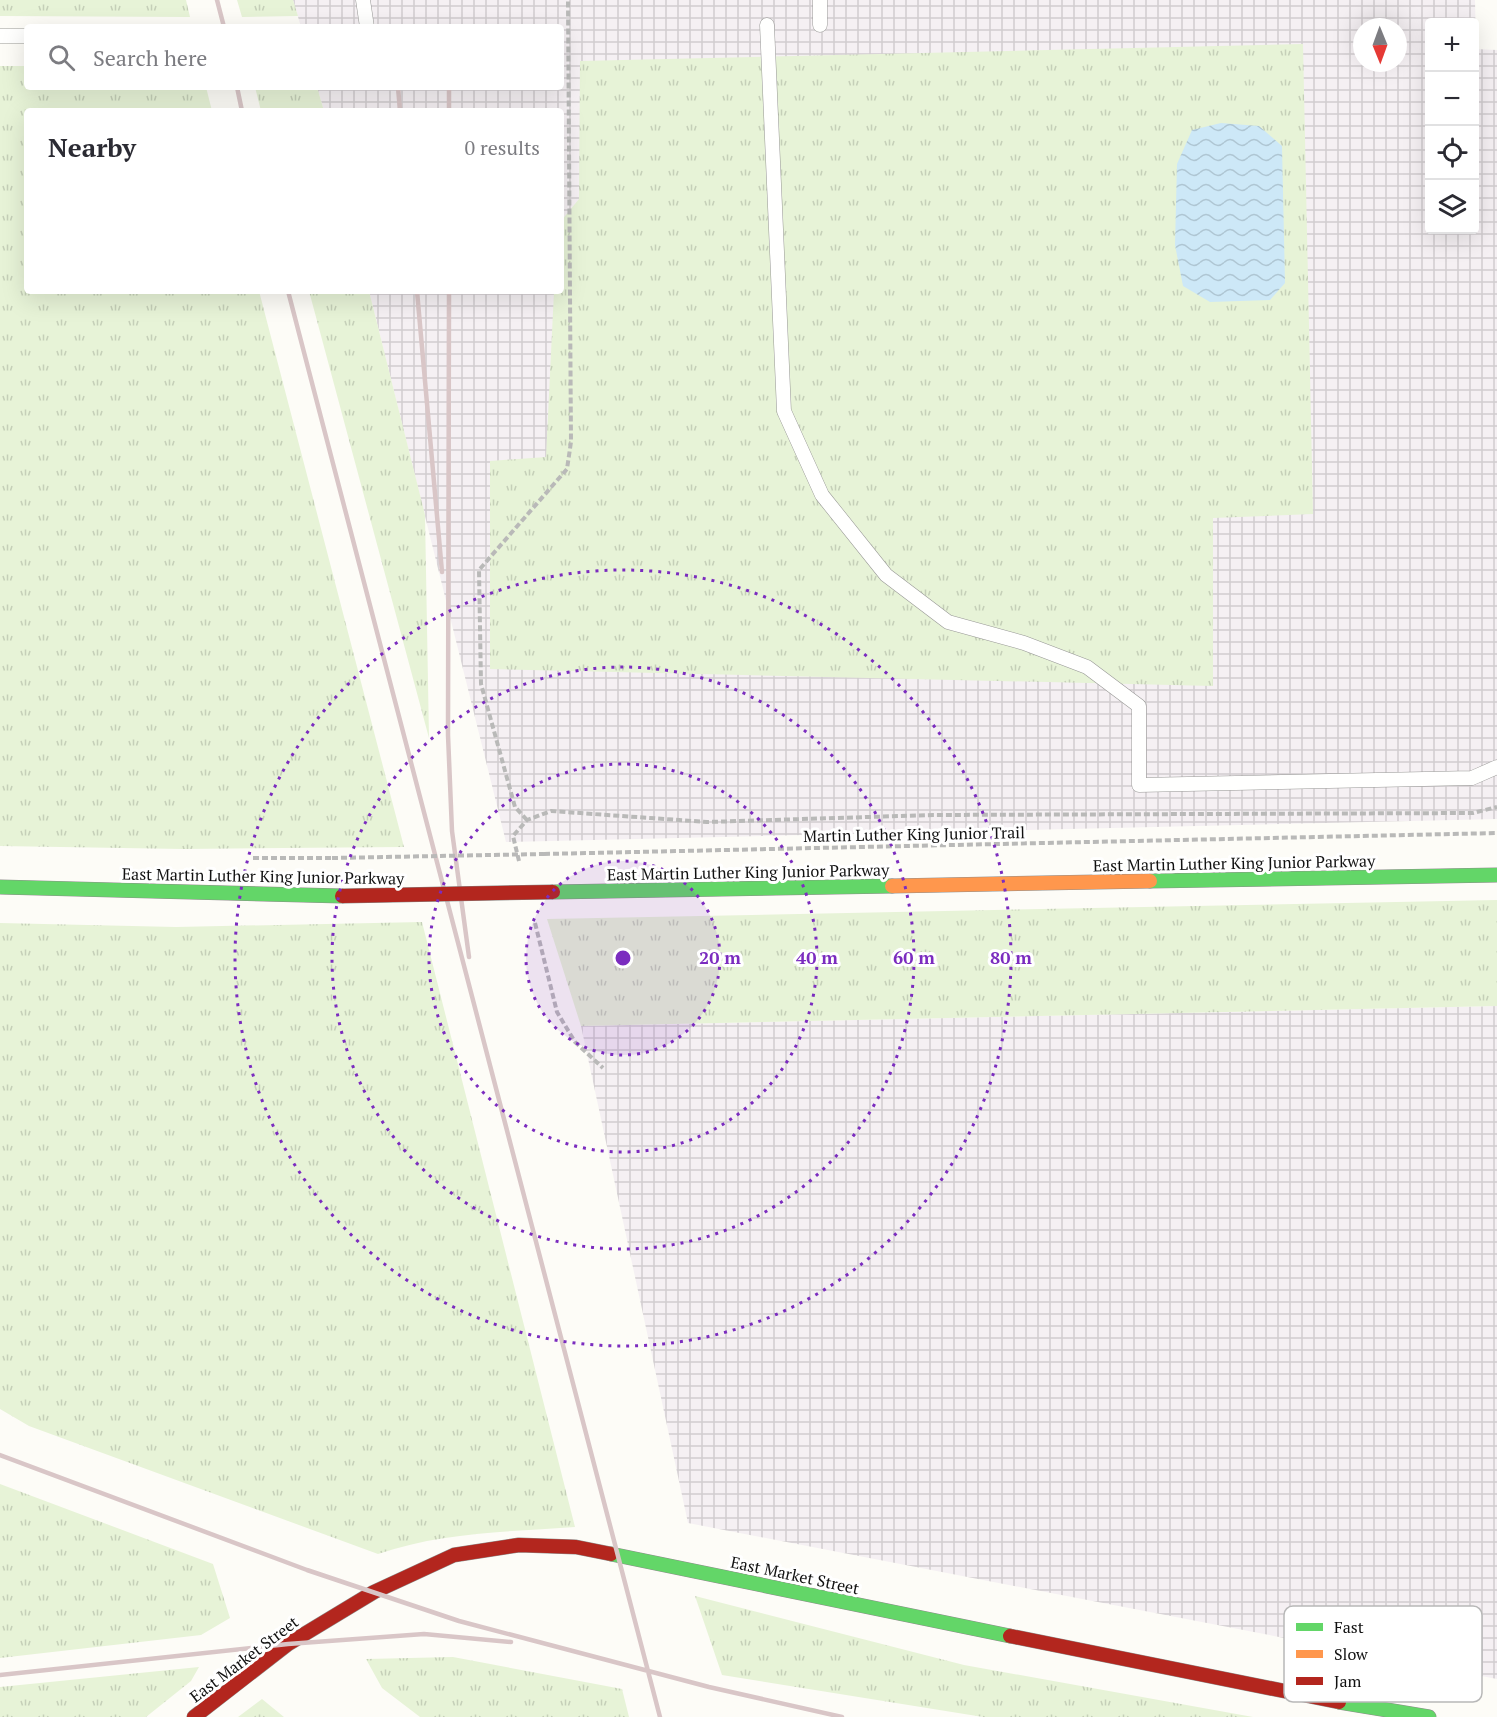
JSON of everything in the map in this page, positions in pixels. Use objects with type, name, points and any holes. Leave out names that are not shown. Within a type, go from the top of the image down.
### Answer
[{"type":"main road","name":"East Martin Luther King Junior Parkway","points":[[0,887],[342,896],[1497,875]]},
{"type":"main road","name":"East Market Street","points":[[194,1717],[288,1644],[374,1592],[454,1555],[519,1545],[576,1547],[1284,1693]]},
{"type":"main road","name":"East Market Street","points":[[1340,1702],[1430,1717]]},
{"type":"lane","points":[[363,0],[367,24]]},
{"type":"lane","points":[[820,0],[820,25]]},
{"type":"lane","points":[[767,25],[784,411],[822,495],[886,575],[948,622],[1024,643],[1087,668],[1139,706],[1139,785],[1472,778],[1497,767]]},
{"type":"lane","points":[[0,36],[24,36]]},
{"type":"path","points":[[527,820],[515,807],[481,684],[479,570],[567,469],[571,442],[568,0]]},
{"type":"path","points":[[521,869],[513,836],[527,820],[551,811],[707,822],[945,815],[1473,813],[1497,807]]},
{"type":"path","name":"Martin Luther King Junior Trail","points":[[332,858],[1497,833]]},
{"type":"path","points":[[532,913],[557,1012],[575,1042],[603,1068]]},
{"type":"shaded area","points":[[293,0],[1475,0],[1475,18],[1425,18],[1425,234],[1479,234],[1479,49],[1497,50],[1497,819],[506,842],[370,294],[564,294],[564,108],[323,108],[318,90],[564,90],[564,24],[300,24]]},
{"type":"shaded area","points":[[1497,1006],[1497,1679],[1482,1676],[1482,1606],[1284,1606],[1284,1638],[688,1523],[581,1026]]},
{"type":"green space","points":[[0,0],[186,0],[190,17],[0,16]]},
{"type":"green space","points":[[237,0],[293,0],[298,16],[242,17]]},
{"type":"green space","points":[[1303,44],[1313,514],[1213,518],[1213,686],[490,669],[490,461],[546,457],[554,294],[564,294],[564,217],[579,199],[580,61]]},
{"type":"green space","points":[[0,66],[24,66],[24,90],[207,90],[211,108],[24,108],[24,294],[260,294],[404,847],[183,849],[0,846]]},
{"type":"green space","points":[[256,90],[318,90],[323,108],[260,108]]},
{"type":"green space","points":[[310,294],[370,294],[425,515],[429,738]]},
{"type":"green space","points":[[1497,900],[1497,1006],[581,1026],[547,919]]},
{"type":"green space","points":[[422,922],[575,1527],[451,1537],[378,1554],[29,1426],[0,1409],[0,923],[176,927]]},
{"type":"green space","points":[[0,1484],[213,1564],[230,1618],[201,1635],[0,1658]]},
{"type":"green space","points":[[695,1596],[964,1665],[1253,1717],[983,1717],[722,1675]]},
{"type":"green space","points":[[453,1657],[622,1689],[629,1717],[420,1717],[382,1688],[366,1659]]},
{"type":"green space","points":[[199,1667],[191,1681],[146,1717],[0,1717],[0,1687]]},
{"type":"green space","points":[[262,1699],[284,1717],[238,1717]]},
{"type":"water","points":[[1221,123],[1259,126],[1282,146],[1285,283],[1270,300],[1210,302],[1183,286],[1175,245],[1177,164],[1192,130]]},
{"type":"railway","points":[[217,0],[223,24]]},
{"type":"railway","points":[[238,90],[241,108]]},
{"type":"railway","points":[[398,90],[400,108]]},
{"type":"railway","points":[[449,90],[449,108]]},
{"type":"railway","points":[[289,294],[660,1717]]},
{"type":"railway","points":[[417,294],[442,572]]},
{"type":"railway","points":[[449,294],[448,735],[452,831],[469,957]]},
{"type":"railway","points":[[0,1455],[307,1570],[459,1621],[709,1687],[842,1717]]},
{"type":"railway","points":[[0,1675],[288,1644],[424,1634],[511,1642]]},
{"type":"traffic: fast","points":[[1150,881],[1497,875]]},
{"type":"traffic: fast","points":[[553,892],[892,886]]},
{"type":"traffic: fast","points":[[0,887],[342,896]]},
{"type":"traffic: fast","points":[[611,1554],[1010,1636]]},
{"type":"traffic: fast","points":[[1339,1702],[1429,1717]]},
{"type":"traffic: slow","points":[[892,886],[1150,881]]},
{"type":"traffic: jam","points":[[342,896],[553,892]]},
{"type":"traffic: jam","points":[[194,1717],[288,1644],[374,1592],[454,1555],[519,1545],[576,1547],[611,1554]]},
{"type":"traffic: jam","points":[[1010,1636],[1284,1691]]}]
